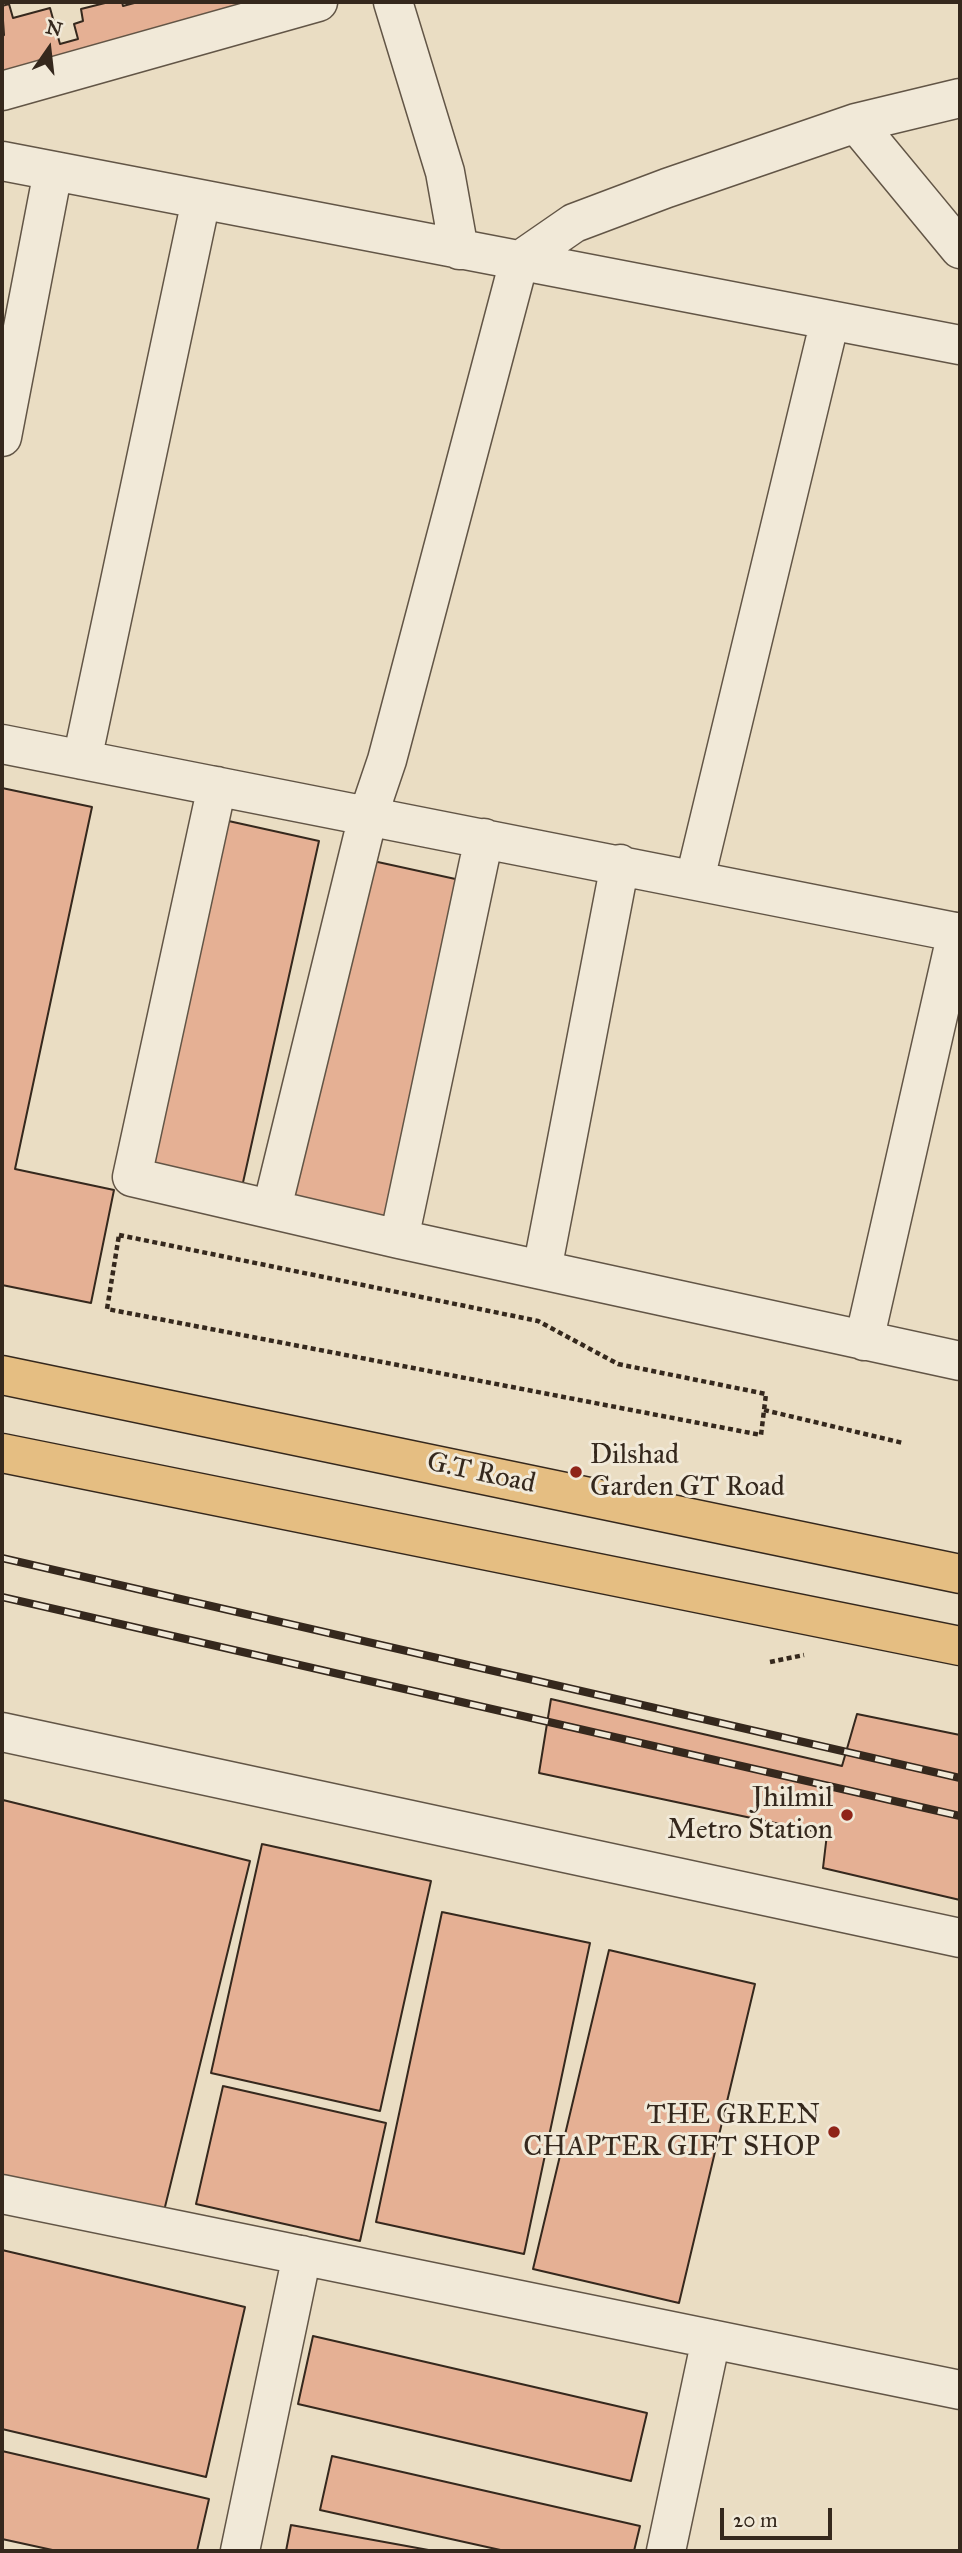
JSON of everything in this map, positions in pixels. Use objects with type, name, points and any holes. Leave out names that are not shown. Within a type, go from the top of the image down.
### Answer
[{"type":"highway","name":"G.T Road","points":[[2,1375],[960,1574]]},
{"type":"highway","points":[[2,1453],[960,1646]]},
{"type":"street","points":[[2,91],[317,2]]},
{"type":"street","points":[[393,2],[445,173],[459,250]]},
{"type":"street","points":[[272,1208],[368,816],[387,760],[519,261],[574,223],[856,123],[960,98]]},
{"type":"street","points":[[856,123],[960,249]]},
{"type":"street","points":[[2,161],[960,345]]},
{"type":"street","points":[[2,437],[53,171]]},
{"type":"street","points":[[82,760],[201,200]]},
{"type":"street","points":[[695,879],[830,320]]},
{"type":"street","points":[[2,744],[621,864],[958,933],[864,1341]]},
{"type":"street","points":[[217,786],[132,1177],[399,1239],[960,1361]]},
{"type":"street","points":[[399,1239],[484,838]]},
{"type":"street","points":[[542,1270],[621,864]]},
{"type":"street","points":[[2,1732],[960,1938]]},
{"type":"street","points":[[2,2194],[960,2390]]},
{"type":"street","points":[[240,2551],[302,2255]]},
{"type":"street","points":[[666,2551],[712,2339]]},
{"type":"path","points":[[119,1235],[538,1321],[618,1364],[766,1394],[764,1410],[761,1435],[107,1309],[119,1235]]},
{"type":"path","points":[[764,1410],[903,1443]]},
{"type":"building","points":[[109,2],[122,2],[123,6],[138,2],[301,2],[2,82],[2,6],[9,4],[13,18],[50,8],[60,44],[78,39],[74,24],[83,21],[81,9]]},
{"type":"building","points":[[2,788],[92,807],[15,1169],[114,1190],[91,1303],[2,1285]]},
{"type":"building","points":[[224,820],[319,841],[242,1187],[147,1169]]},
{"type":"building","points":[[364,859],[460,880],[386,1229],[283,1203]]},
{"type":"building","name":"Jhilmil Metro Station","points":[[551,1699],[842,1766],[857,1714],[960,1735],[960,1900],[823,1868],[827,1834],[539,1773]]},
{"type":"building","points":[[3,1800],[250,1861],[163,2215],[2,2175]]},
{"type":"building","points":[[262,1844],[431,1881],[380,2111],[211,2073]]},
{"type":"building","points":[[442,1912],[590,1943],[524,2254],[376,2222]]},
{"type":"building","points":[[609,1950],[755,1984],[679,2303],[533,2269]]},
{"type":"building","points":[[223,2086],[386,2123],[360,2241],[196,2204]]},
{"type":"building","points":[[2,2250],[245,2307],[206,2477],[2,2429]]},
{"type":"building","points":[[313,2336],[647,2413],[631,2481],[298,2404]]},
{"type":"building","points":[[2,2451],[209,2499],[197,2551],[57,2551],[2,2539]]},
{"type":"building","points":[[332,2456],[640,2526],[634,2551],[505,2551],[320,2510]]},
{"type":"building","points":[[291,2525],[434,2551],[286,2551]]},
{"type":"railway","points":[[2,1558],[960,1778]]},
{"type":"railway","points":[[2,1597],[960,1816]]},
{"type":"place","name":"Dilshad Garden GT Road","points":[[576,1472]]},
{"type":"place","name":"Jhilmil Metro Station","points":[[847,1815]]},
{"type":"place","name":"THE GREEN CHAPTER GIFT SHOP","points":[[834,2132]]}]
